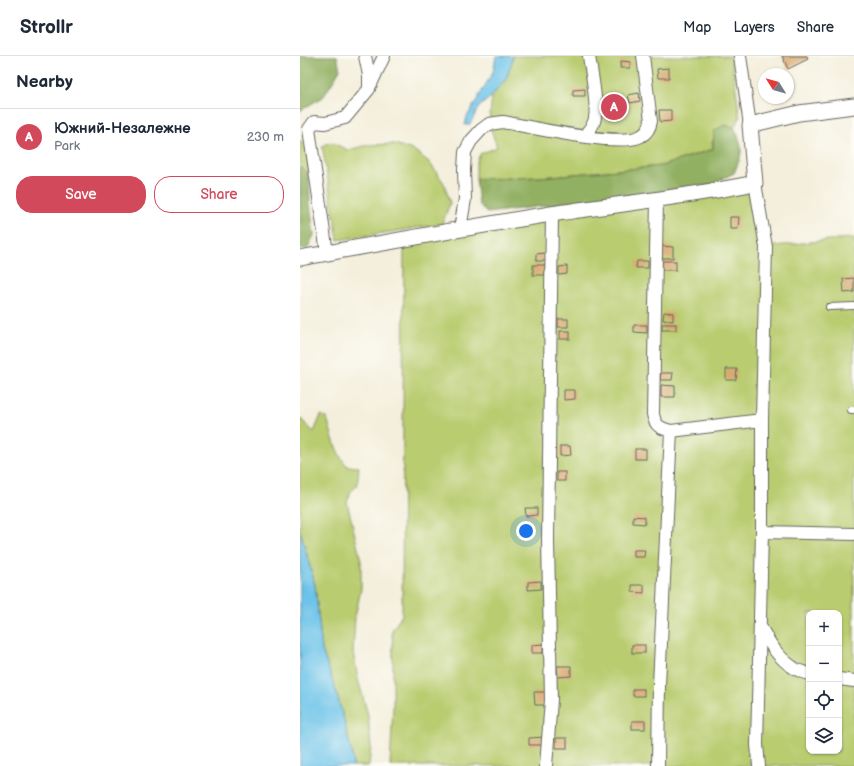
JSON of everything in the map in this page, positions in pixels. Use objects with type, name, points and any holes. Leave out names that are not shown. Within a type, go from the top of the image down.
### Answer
[{"type":"street","points":[[366,56],[369,75],[369,89]]},
{"type":"street","points":[[327,253],[309,129],[314,122],[325,123],[345,118],[369,89],[384,56]]},
{"type":"street","points":[[584,136],[593,124],[596,116],[596,105],[589,56]]},
{"type":"street","points":[[460,229],[465,199],[465,152],[471,141],[480,130],[489,124],[503,122],[584,136],[618,140],[634,139],[642,136],[650,127],[651,121],[643,56]]},
{"type":"street","points":[[740,56],[750,125],[755,183],[766,247],[762,420],[761,626],[757,745],[759,766]]},
{"type":"street","points":[[750,125],[799,112],[854,106]]},
{"type":"street","points":[[300,258],[460,229],[552,214],[724,190],[755,183]]},
{"type":"street","points":[[657,200],[654,420],[658,426],[671,431],[762,420]]},
{"type":"street","points":[[546,766],[551,700],[548,540],[552,214]]},
{"type":"street","points":[[658,766],[658,685],[671,431]]},
{"type":"street","points":[[762,532],[854,534]]},
{"type":"street","points":[[761,626],[770,645],[781,658],[795,668],[806,673]]},
{"type":"street","points":[[842,679],[854,681]]},
{"type":"lane","points":[[829,307],[854,306]]},
{"type":"green space","points":[[300,56],[337,56],[340,70],[324,96],[300,111]]},
{"type":"green space","points":[[513,56],[731,56],[740,118],[734,127],[724,125],[712,142],[713,149],[661,166],[541,177],[476,179],[476,164],[480,154],[497,147],[489,124],[492,96],[506,79]]},
{"type":"green space","points":[[724,125],[734,127],[741,145],[741,155],[734,173],[710,185],[487,213],[479,204],[476,179],[541,177],[661,166],[713,149],[714,131]]},
{"type":"green space","points":[[300,140],[308,152],[309,174],[300,167]]},
{"type":"green space","points":[[331,142],[348,150],[368,145],[395,144],[415,151],[429,162],[444,183],[450,203],[442,224],[338,240],[322,146]]},
{"type":"green space","points":[[300,167],[309,174],[310,203],[314,235],[308,248],[300,249]]},
{"type":"green space","points":[[749,170],[766,247],[854,238],[854,766],[390,766],[393,706],[392,630],[402,615],[404,239],[742,181],[746,177]]},
{"type":"green space","points":[[321,415],[327,418],[334,443],[343,461],[347,466],[359,467],[357,486],[351,491],[347,502],[361,561],[361,589],[355,617],[353,652],[358,679],[368,715],[371,746],[369,766],[353,766],[352,754],[344,720],[322,650],[315,585],[300,530],[300,418],[314,432]]},
{"type":"water","points":[[496,56],[513,56],[506,79],[492,96],[479,107],[470,124],[465,125],[467,117],[493,72]]},
{"type":"water","points":[[300,530],[315,585],[322,650],[344,720],[352,754],[353,766],[300,766]]},
{"type":"building","points":[[782,56],[807,56],[808,59],[788,68]]},
{"type":"building","points":[[621,61],[631,62],[630,68],[620,68]]},
{"type":"building","points":[[669,68],[669,78],[658,78],[657,69]]},
{"type":"building","points":[[585,89],[585,96],[573,96],[573,90]]},
{"type":"building","points":[[639,93],[640,101],[630,103],[628,95]]},
{"type":"building","points":[[659,110],[671,110],[671,121],[660,122]]},
{"type":"building","points":[[730,217],[739,217],[738,229],[730,229]]},
{"type":"building","points":[[661,246],[673,247],[673,258],[661,258]]},
{"type":"building","points":[[546,253],[546,261],[536,261],[536,254]]},
{"type":"building","points":[[637,261],[648,261],[648,268],[636,268]]},
{"type":"building","points":[[662,261],[676,261],[676,270],[662,270]]},
{"type":"building","points":[[533,265],[545,265],[545,275],[533,275]]},
{"type":"building","points":[[567,266],[567,274],[559,275],[559,267]]},
{"type":"building","points":[[854,278],[854,292],[844,293],[843,279]]},
{"type":"building","points":[[664,312],[673,313],[673,321],[663,320]]},
{"type":"building","points":[[558,319],[568,319],[568,327],[558,327]]},
{"type":"building","points":[[662,324],[676,324],[676,330],[662,330]]},
{"type":"building","points":[[634,325],[647,325],[647,333],[634,332]]},
{"type":"building","points":[[560,331],[570,331],[570,339],[560,339]]},
{"type":"building","points":[[726,369],[737,369],[736,380],[726,380]]},
{"type":"building","points":[[661,373],[673,373],[672,380],[660,380]]},
{"type":"building","points":[[661,385],[675,386],[675,397],[661,397]]},
{"type":"building","points":[[564,390],[575,390],[575,399],[564,400]]},
{"type":"building","points":[[560,446],[570,446],[571,455],[560,456]]},
{"type":"building","points":[[635,449],[646,449],[646,459],[635,459]]},
{"type":"building","points":[[557,472],[565,472],[565,481],[557,481]]},
{"type":"building","points":[[525,508],[537,508],[537,515],[526,516]]},
{"type":"building","points":[[633,516],[645,517],[645,524],[633,523]]},
{"type":"building","points":[[634,550],[645,550],[644,557],[634,557]]},
{"type":"building","points":[[541,581],[541,589],[528,590],[528,582]]},
{"type":"building","points":[[632,585],[644,585],[644,593],[632,592]]},
{"type":"building","points":[[543,644],[543,653],[532,653],[532,645]]},
{"type":"building","points":[[632,645],[645,645],[645,653],[632,653]]},
{"type":"building","points":[[557,666],[571,666],[571,676],[558,677]]},
{"type":"building","points":[[633,689],[644,689],[644,696],[633,696]]},
{"type":"building","points":[[534,692],[547,692],[548,705],[535,705]]},
{"type":"building","points":[[632,721],[645,721],[645,729],[632,729]]},
{"type":"building","points":[[545,737],[546,745],[529,745],[529,738]]},
{"type":"building","points":[[556,738],[567,738],[567,748],[556,748]]},
{"type":"place","name":"Южний-Незалежне","points":[[614,107]]}]
